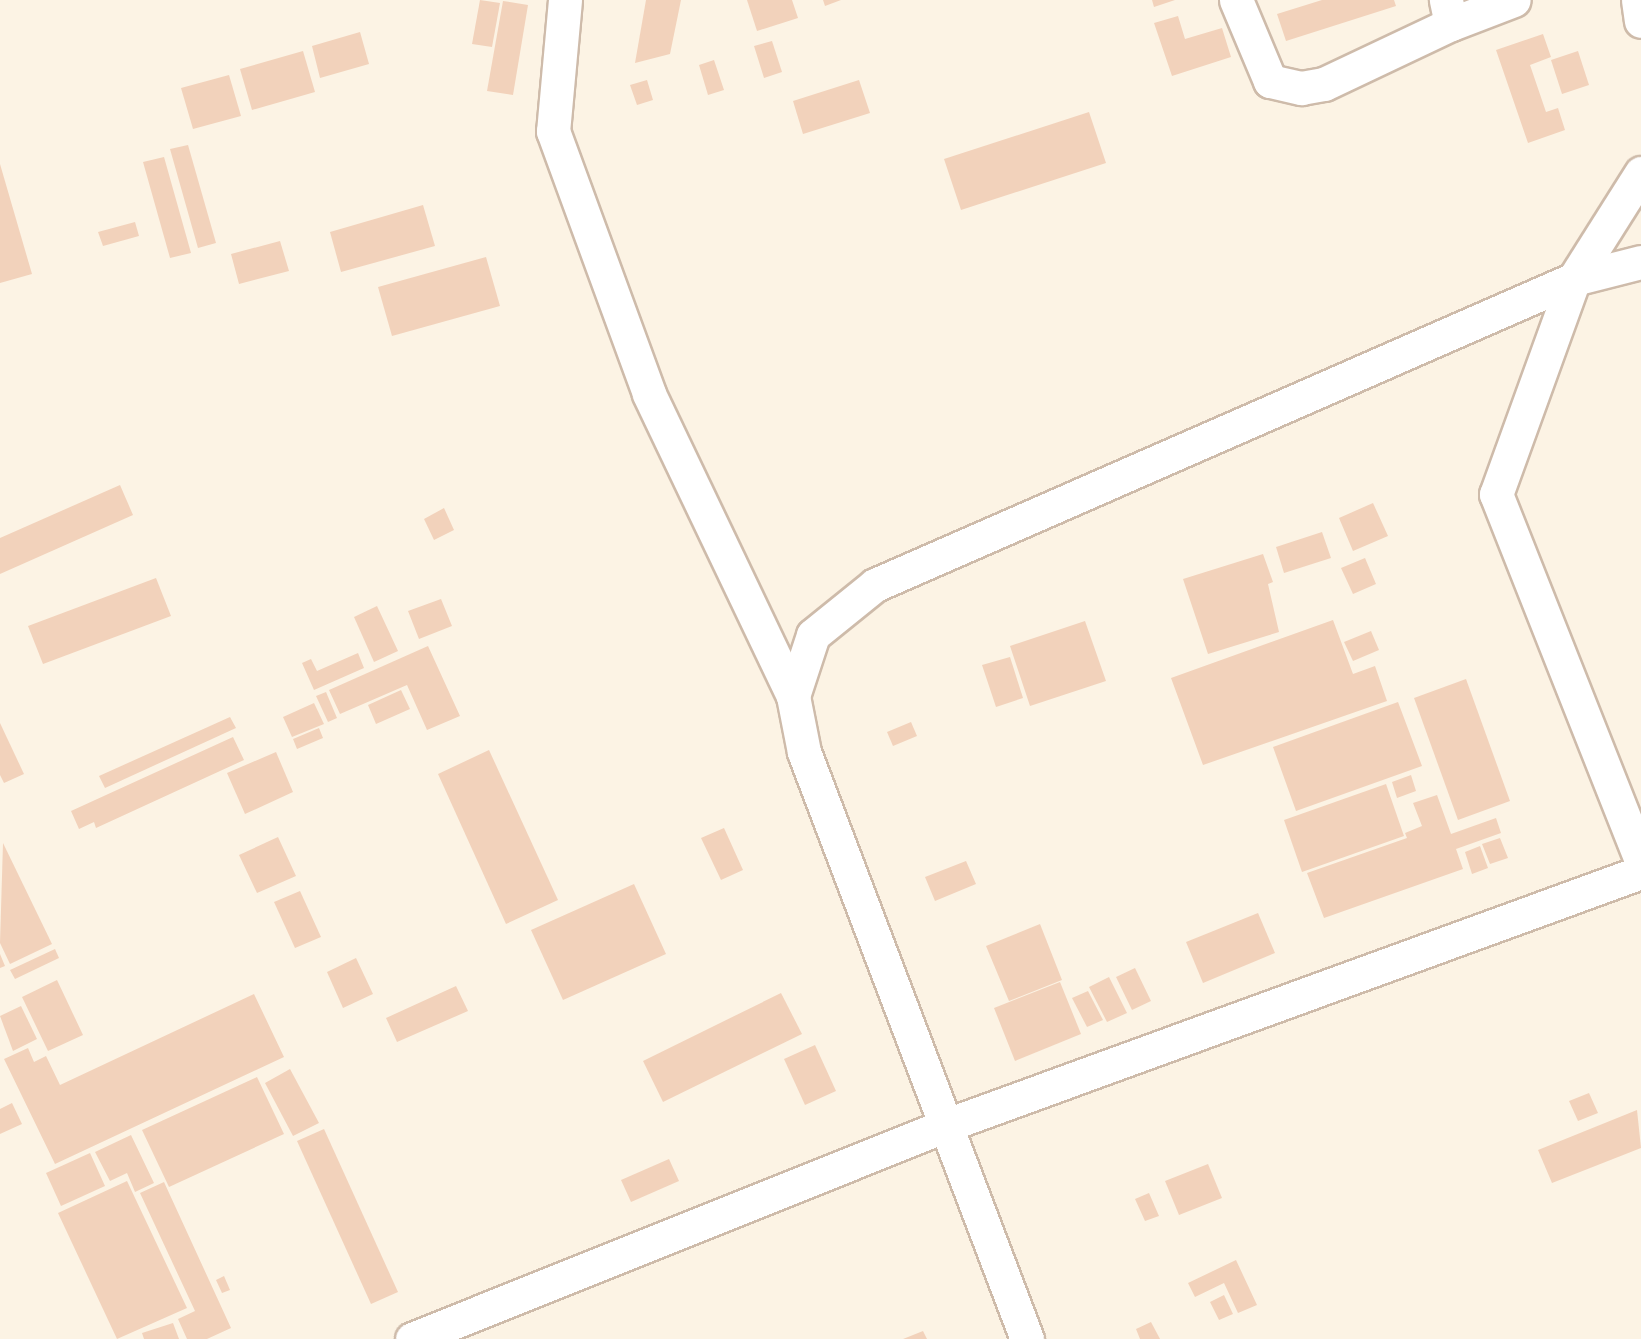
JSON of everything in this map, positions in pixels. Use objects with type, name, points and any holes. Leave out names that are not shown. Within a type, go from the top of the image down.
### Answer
[{"type":"street","points":[[565,0],[554,131],[649,394],[793,696],[804,752],[944,1126],[1027,1339]]},
{"type":"street","points":[[1236,0],[1270,81],[1301,88],[1324,84],[1448,12],[1514,0]]},
{"type":"street","points":[[1638,0],[1641,21]]},
{"type":"street","points":[[1641,173],[1574,279],[1496,494],[1641,861]]},
{"type":"street","points":[[793,696],[813,635],[875,585],[1574,279],[1641,262]]},
{"type":"street","points":[[412,1339],[944,1126],[1641,872]]},
{"type":"building","points":[[480,0],[500,3],[492,47],[472,44]]},
{"type":"building","points":[[646,0],[681,0],[670,54],[635,63]]},
{"type":"building","points":[[747,0],[792,0],[798,18],[757,31]]},
{"type":"building","points":[[823,0],[841,0],[825,6]]},
{"type":"building","points":[[1152,0],[1175,0],[1154,7]]},
{"type":"building","points":[[1322,0],[1394,0],[1396,6],[1286,41],[1277,14]]},
{"type":"building","points":[[503,1],[528,5],[513,95],[487,91]]},
{"type":"building","points":[[1178,16],[1185,39],[1222,28],[1231,57],[1172,76],[1154,23]]},
{"type":"building","points":[[360,32],[369,64],[320,78],[312,46]]},
{"type":"building","points":[[1543,34],[1551,57],[1530,65],[1546,112],[1558,108],[1565,130],[1528,143],[1496,50]]},
{"type":"building","points":[[772,41],[782,72],[764,78],[754,46]]},
{"type":"building","points":[[303,51],[315,92],[252,110],[240,69]]},
{"type":"building","points":[[1578,51],[1589,85],[1562,94],[1551,60]]},
{"type":"building","points":[[714,60],[724,90],[708,95],[699,65]]},
{"type":"building","points":[[229,75],[241,116],[193,129],[181,88]]},
{"type":"building","points":[[647,80],[653,100],[637,105],[630,85]]},
{"type":"building","points":[[859,80],[870,113],[803,134],[793,101]]},
{"type":"building","points":[[1089,112],[1106,163],[961,210],[944,159]]},
{"type":"building","points":[[188,145],[216,243],[198,248],[170,149]]},
{"type":"building","points":[[164,157],[191,253],[170,258],[143,162]]},
{"type":"building","points":[[0,164],[32,274],[0,283]]},
{"type":"building","points":[[423,205],[435,246],[341,272],[330,232]]},
{"type":"building","points":[[135,222],[139,236],[103,246],[98,232]]},
{"type":"building","points":[[280,241],[289,271],[239,284],[231,254]]},
{"type":"building","points":[[486,257],[500,306],[392,336],[378,287]]},
{"type":"building","points":[[120,485],[133,515],[0,574],[0,538]]},
{"type":"building","points":[[1373,503],[1388,536],[1353,551],[1339,518]]},
{"type":"building","points":[[444,508],[454,530],[434,540],[424,519]]},
{"type":"building","points":[[1322,532],[1331,558],[1284,573],[1276,547]]},
{"type":"building","points":[[1263,554],[1273,582],[1268,584],[1279,632],[1208,654],[1183,579]]},
{"type":"building","points":[[1365,558],[1376,584],[1353,594],[1341,568]]},
{"type":"building","points":[[156,578],[171,616],[43,664],[28,626]]},
{"type":"building","points":[[441,599],[452,626],[419,639],[408,611]]},
{"type":"building","points":[[377,606],[398,651],[374,662],[354,617]]},
{"type":"building","points":[[1333,620],[1353,674],[1375,666],[1387,701],[1203,765],[1171,678]]},
{"type":"building","points":[[1085,621],[1106,681],[1030,706],[1010,646]]},
{"type":"building","points":[[1371,631],[1379,650],[1353,661],[1344,642]]},
{"type":"building","points":[[428,646],[460,716],[427,730],[407,685],[340,714],[329,690]]},
{"type":"building","points":[[358,653],[364,668],[314,690],[302,663],[311,659],[317,671]]},
{"type":"building","points":[[1010,657],[1023,698],[996,707],[982,665]]},
{"type":"building","points":[[1466,679],[1510,801],[1458,820],[1414,698]]},
{"type":"building","points":[[401,690],[410,709],[376,724],[368,705]]},
{"type":"building","points":[[326,692],[337,718],[328,722],[316,696]]},
{"type":"building","points":[[1398,702],[1422,766],[1296,811],[1273,747]]},
{"type":"building","points":[[314,703],[324,724],[292,737],[283,717]]},
{"type":"building","points":[[230,717],[236,728],[105,788],[99,776]]},
{"type":"building","points":[[911,722],[917,736],[893,746],[887,732]]},
{"type":"building","points":[[0,723],[24,774],[4,783],[0,775]]},
{"type":"building","points":[[319,728],[323,738],[297,749],[293,739]]},
{"type":"building","points":[[233,737],[244,760],[96,828],[94,822],[79,829],[71,811]]},
{"type":"building","points":[[489,750],[558,900],[506,924],[438,774]]},
{"type":"building","points":[[276,752],[293,792],[245,814],[227,773]]},
{"type":"building","points":[[1411,775],[1416,791],[1397,798],[1392,782]]},
{"type":"building","points":[[1386,784],[1404,836],[1302,872],[1284,820]]},
{"type":"building","points":[[1437,795],[1451,834],[1496,818],[1501,833],[1456,849],[1463,869],[1324,918],[1307,873],[1407,838],[1405,833],[1422,826],[1413,803]]},
{"type":"building","points":[[724,828],[743,870],[721,880],[701,838]]},
{"type":"building","points":[[278,837],[296,876],[257,893],[239,855]]},
{"type":"building","points":[[1500,838],[1508,858],[1490,864],[1482,844]]},
{"type":"building","points":[[3,843],[52,944],[10,964],[0,943]]},
{"type":"building","points":[[1480,846],[1488,868],[1472,874],[1465,852]]},
{"type":"building","points":[[966,861],[976,884],[935,901],[925,877]]},
{"type":"building","points":[[634,884],[666,954],[563,1000],[531,930]]},
{"type":"building","points":[[300,891],[321,937],[295,948],[274,902]]},
{"type":"building","points":[[1258,913],[1275,953],[1203,983],[1186,942]]},
{"type":"building","points":[[1040,924],[1062,980],[1009,1001],[986,946]]},
{"type":"building","points":[[55,949],[59,958],[15,979],[10,970]]},
{"type":"building","points":[[0,954],[5,966],[0,968]]},
{"type":"building","points":[[356,958],[373,994],[343,1008],[327,972]]},
{"type":"building","points":[[1135,968],[1151,1001],[1132,1010],[1116,977]]},
{"type":"building","points":[[1109,977],[1127,1013],[1107,1022],[1089,987]]},
{"type":"building","points":[[57,980],[83,1035],[48,1051],[22,997]]},
{"type":"building","points":[[1060,982],[1081,1034],[1015,1061],[994,1008]]},
{"type":"building","points":[[456,986],[468,1011],[397,1042],[386,1018]]},
{"type":"building","points":[[1088,991],[1103,1020],[1087,1027],[1072,998]]},
{"type":"building","points":[[781,993],[802,1034],[663,1102],[643,1061]]},
{"type":"building","points":[[254,994],[284,1057],[55,1164],[4,1059],[28,1048],[34,1062],[46,1056],[60,1085]]},
{"type":"building","points":[[21,1006],[37,1039],[13,1051],[0,1016]]},
{"type":"building","points":[[815,1045],[836,1091],[805,1105],[784,1059]]},
{"type":"building","points":[[290,1069],[319,1123],[293,1136],[265,1083]]},
{"type":"building","points":[[257,1077],[284,1134],[169,1187],[142,1130]]},
{"type":"building","points":[[1589,1093],[1598,1113],[1578,1121],[1569,1101]]},
{"type":"building","points":[[12,1103],[22,1124],[0,1134],[0,1109]]},
{"type":"building","points":[[1637,1110],[1641,1148],[1552,1183],[1538,1150]]},
{"type":"building","points":[[324,1129],[398,1292],[371,1304],[297,1141]]},
{"type":"building","points":[[131,1135],[154,1183],[135,1192],[127,1173],[110,1181],[95,1152]]},
{"type":"building","points":[[90,1153],[105,1186],[61,1206],[46,1173]]},
{"type":"building","points":[[669,1159],[679,1181],[631,1202],[621,1180]]},
{"type":"building","points":[[1208,1164],[1222,1198],[1179,1215],[1165,1181]]},
{"type":"building","points":[[127,1181],[187,1308],[117,1339],[58,1213]]},
{"type":"building","points":[[164,1182],[231,1328],[207,1339],[187,1339],[178,1319],[195,1311],[140,1193]]},
{"type":"building","points":[[1149,1193],[1159,1216],[1145,1221],[1135,1199]]},
{"type":"building","points":[[1236,1260],[1257,1305],[1238,1313],[1224,1283],[1195,1297],[1188,1283]]},
{"type":"building","points":[[224,1276],[230,1290],[222,1293],[216,1280]]},
{"type":"building","points":[[1224,1295],[1233,1314],[1219,1320],[1210,1302]]},
{"type":"building","points":[[1151,1322],[1160,1339],[1140,1339],[1136,1329]]},
{"type":"building","points":[[173,1323],[179,1339],[144,1339],[142,1333]]},
{"type":"building","points":[[923,1331],[927,1339],[903,1339]]}]
